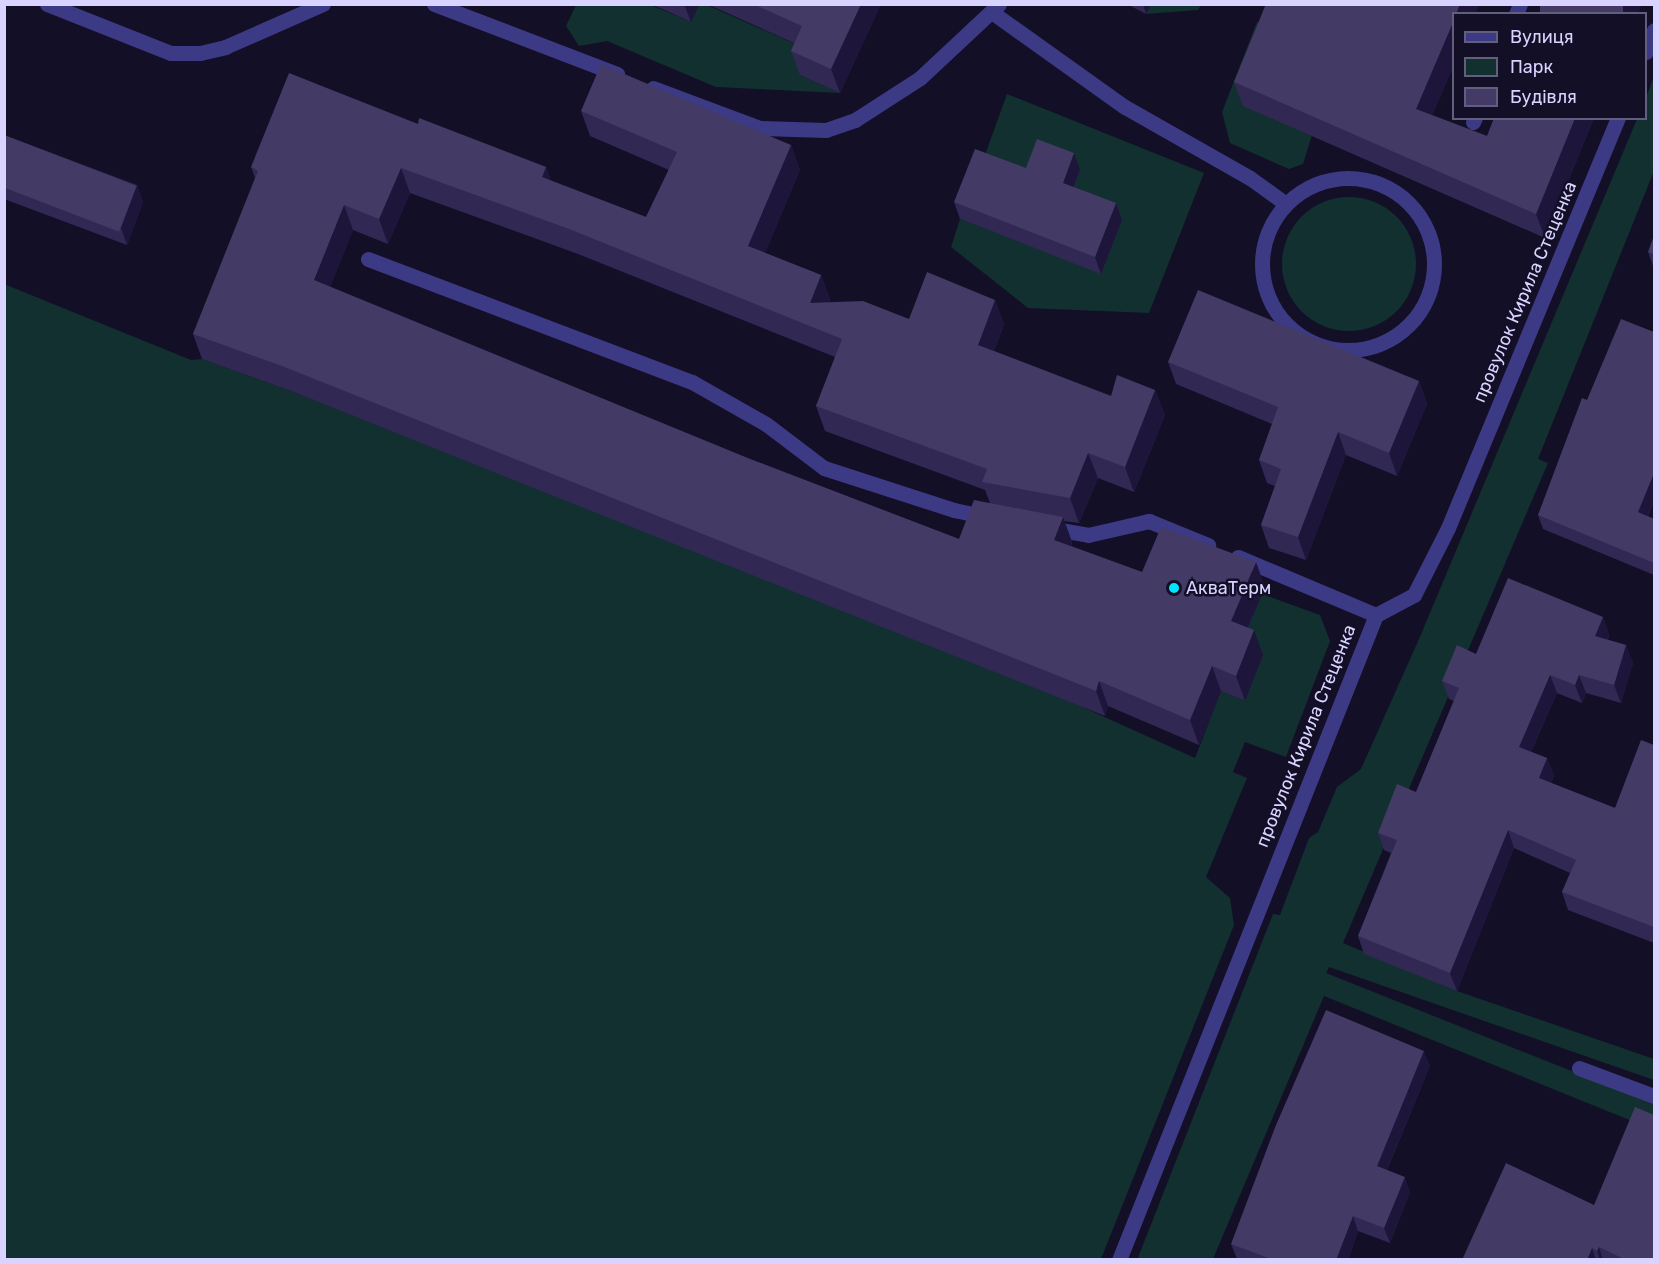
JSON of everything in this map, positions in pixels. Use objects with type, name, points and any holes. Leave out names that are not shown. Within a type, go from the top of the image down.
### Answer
[{"type":"street","points":[[47,4],[171,52],[200,53],[225,47],[322,4]]},
{"type":"street","points":[[434,4],[760,128],[826,130],[855,120],[920,78],[996,9],[1125,107],[1250,178],[1286,204]]},
{"type":"street","points":[[1647,49],[1654,30]]},
{"type":"street","name":"провулок Кирила Стеценка","points":[[1119,1260],[1376,615],[1414,595],[1448,528],[1617,120]]},
{"type":"street","points":[[1349,177],[1376,181],[1401,194],[1420,215],[1432,240],[1435,268],[1429,296],[1414,319],[1392,338],[1365,349],[1335,350],[1308,340],[1284,323],[1268,298],[1262,270],[1264,241],[1277,214],[1286,204],[1296,194],[1321,181],[1349,177]]},
{"type":"street","points":[[368,259],[692,382],[766,424],[824,468],[954,510],[999,519]]},
{"type":"street","points":[[1033,525],[1088,535],[1149,521],[1376,615]]},
{"type":"street","points":[[1579,1068],[1654,1096]]},
{"type":"green space","points":[[1151,4],[1201,5],[1198,10],[1146,14]]},
{"type":"green space","points":[[576,5],[651,5],[691,22],[699,5],[707,5],[811,51],[800,75],[840,93],[716,87],[607,41],[579,46],[566,26]]},
{"type":"green space","points":[[1257,22],[1274,31],[1312,135],[1303,164],[1289,169],[1230,143],[1222,112]]},
{"type":"green space","points":[[1654,76],[1654,171],[1538,459],[1548,463],[1343,943],[1457,991],[1654,1059],[1654,1080],[1329,967],[1326,973],[1654,1104],[1654,1130],[1324,996],[1213,1259],[1137,1260],[1273,914],[1280,915],[1309,838],[1318,832],[1337,787],[1361,769],[1419,639],[1637,120],[1647,120],[1647,95]]},
{"type":"green space","points":[[1007,94],[1204,173],[1149,313],[1028,308],[951,247],[960,219],[1101,273],[1032,185],[981,166]]},
{"type":"green space","points":[[1349,197],[1375,202],[1397,216],[1411,238],[1416,264],[1411,290],[1397,312],[1375,326],[1349,331],[1323,326],[1301,312],[1287,290],[1282,264],[1287,238],[1301,216],[1323,202]]},
{"type":"green space","points":[[4,284],[191,360],[202,359],[291,391],[763,578],[1078,705],[1195,758],[1221,691],[1245,701],[1240,646],[1262,594],[1320,615],[1330,641],[1286,757],[1245,742],[1233,772],[1247,778],[1206,877],[1230,898],[1234,925],[1101,1259],[5,1259]]},
{"type":"building","points":[[753,4],[861,4],[831,69],[791,51],[802,26]]},
{"type":"building","points":[[1266,4],[1460,4],[1457,12],[1452,12],[1452,25],[1416,109],[1487,136],[1493,120],[1574,120],[1536,214],[1234,82]]},
{"type":"building","points":[[1540,4],[1623,4],[1623,12],[1540,12]]},
{"type":"building","points":[[601,64],[791,145],[748,246],[821,275],[810,303],[863,301],[909,319],[927,272],[995,300],[978,345],[1111,396],[1117,375],[1155,390],[1125,467],[1088,453],[1070,498],[982,482],[987,469],[816,406],[842,339],[569,229],[401,168],[379,219],[344,205],[314,280],[750,459],[959,539],[974,500],[1063,517],[1054,540],[1142,572],[1161,527],[1256,562],[1231,621],[1254,630],[1236,676],[1212,666],[1190,720],[1099,681],[1096,691],[282,366],[193,334],[258,171],[251,167],[289,73],[418,124],[419,118],[546,167],[542,177],[646,217],[677,152],[581,111]]},
{"type":"building","points":[[4,135],[137,186],[119,232],[4,187]]},
{"type":"building","points":[[1037,139],[1074,153],[1063,183],[1116,203],[1095,257],[954,202],[975,149],[1026,168]]},
{"type":"building","points":[[1654,236],[1654,254],[1648,252]]},
{"type":"building","points":[[1198,290],[1419,381],[1389,453],[1338,432],[1298,537],[1261,525],[1281,469],[1259,460],[1278,407],[1168,362]]},
{"type":"building","points":[[1621,319],[1654,332],[1654,473],[1638,512],[1654,519],[1654,563],[1538,515],[1582,398],[1587,400]]},
{"type":"building","points":[[1508,578],[1603,617],[1595,636],[1626,645],[1614,685],[1579,675],[1575,685],[1550,675],[1519,747],[1547,758],[1539,778],[1615,808],[1641,740],[1654,745],[1654,927],[1562,892],[1576,860],[1508,830],[1450,973],[1358,936],[1397,840],[1378,833],[1397,784],[1416,792],[1459,688],[1442,681],[1457,645],[1476,654]]},
{"type":"building","points":[[1326,1010],[1424,1051],[1377,1166],[1405,1177],[1384,1228],[1353,1216],[1336,1260],[1274,1260],[1231,1244],[1276,1125]]},
{"type":"building","points":[[1635,1107],[1654,1115],[1654,1260],[1626,1260],[1599,1247],[1597,1251],[1592,1248],[1587,1260],[1462,1260],[1506,1163],[1594,1205]]},
{"type":"place","name":"АкваТерм","points":[[1174,588]]}]
